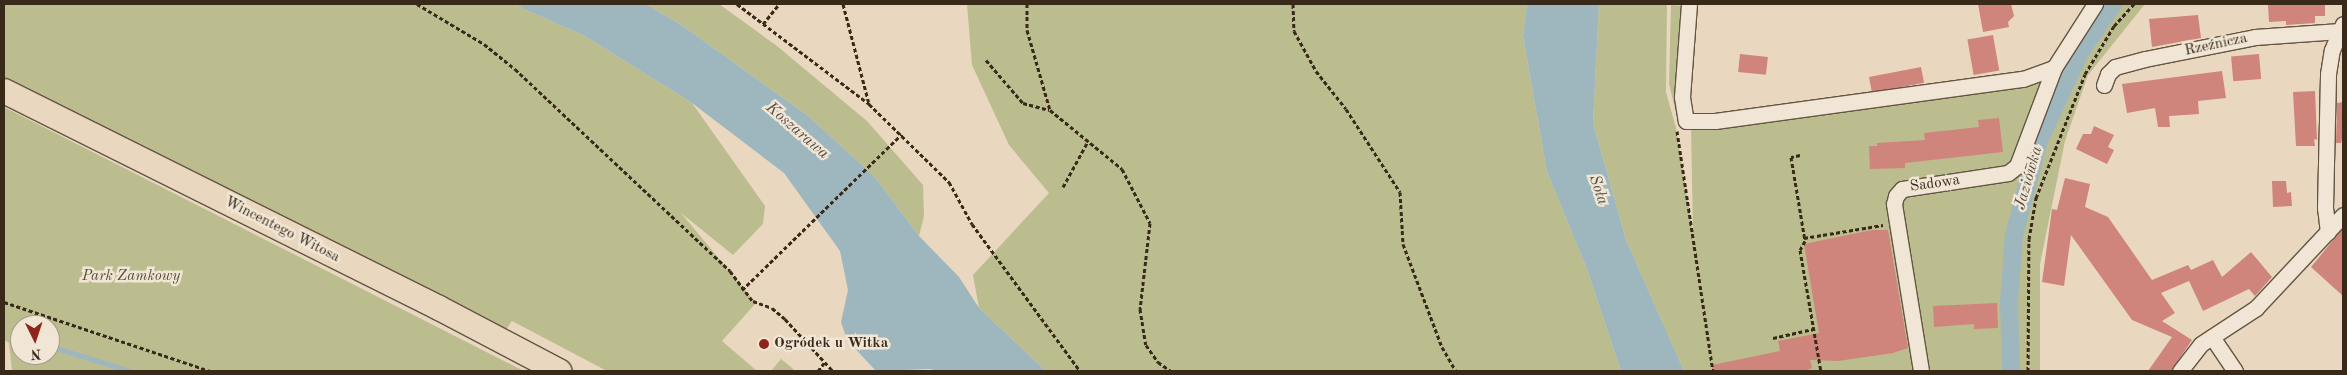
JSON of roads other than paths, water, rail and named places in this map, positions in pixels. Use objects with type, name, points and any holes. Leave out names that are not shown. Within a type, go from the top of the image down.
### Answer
[{"type":"main road","name":"Wincentego Witosa","points":[[4,90],[439,308],[559,371]]},
{"type":"street","points":[[1689,4],[1682,98],[1686,121],[1715,121],[2023,79],[2054,68]]},
{"type":"street","name":"Sadowa","points":[[1921,371],[1894,204],[1896,196],[1902,189],[2008,173],[2018,166],[2054,68],[2095,4]]},
{"type":"street","name":"Rzeźnicza","points":[[2104,85],[2108,74],[2116,67],[2145,59],[2255,37],[2342,27]]},
{"type":"street","name":"Rzeźnicza","points":[[2328,232],[2325,208],[2328,74],[2332,50],[2342,27]]},
{"type":"street","points":[[2180,371],[2201,344],[2256,308],[2343,215]]},
{"type":"street","points":[[2212,337],[2235,371]]},
{"type":"water","name":"Koszarawa","points":[[513,4],[646,4],[683,26],[807,115],[875,177],[919,236],[959,277],[979,308],[1046,371],[936,371],[930,369],[876,371],[847,340],[841,322],[848,290],[840,251],[784,173],[692,103],[585,36]]},
{"type":"water","name":"Soła","points":[[1527,4],[1599,4],[1593,123],[1626,240],[1684,371],[1621,371],[1587,269],[1547,172],[1523,36]]},
{"type":"waterway","name":"Jaziówka","points":[[2011,371],[2009,301],[2014,235],[2039,141],[2079,54],[2113,4]]},
{"type":"waterway","points":[[60,349],[130,371]]},
{"type":"place","name":"Ogródek u Witka","points":[[764,344]]},
{"type":"park label","name":"Park Zamkowy","points":[[131,277]]}]
